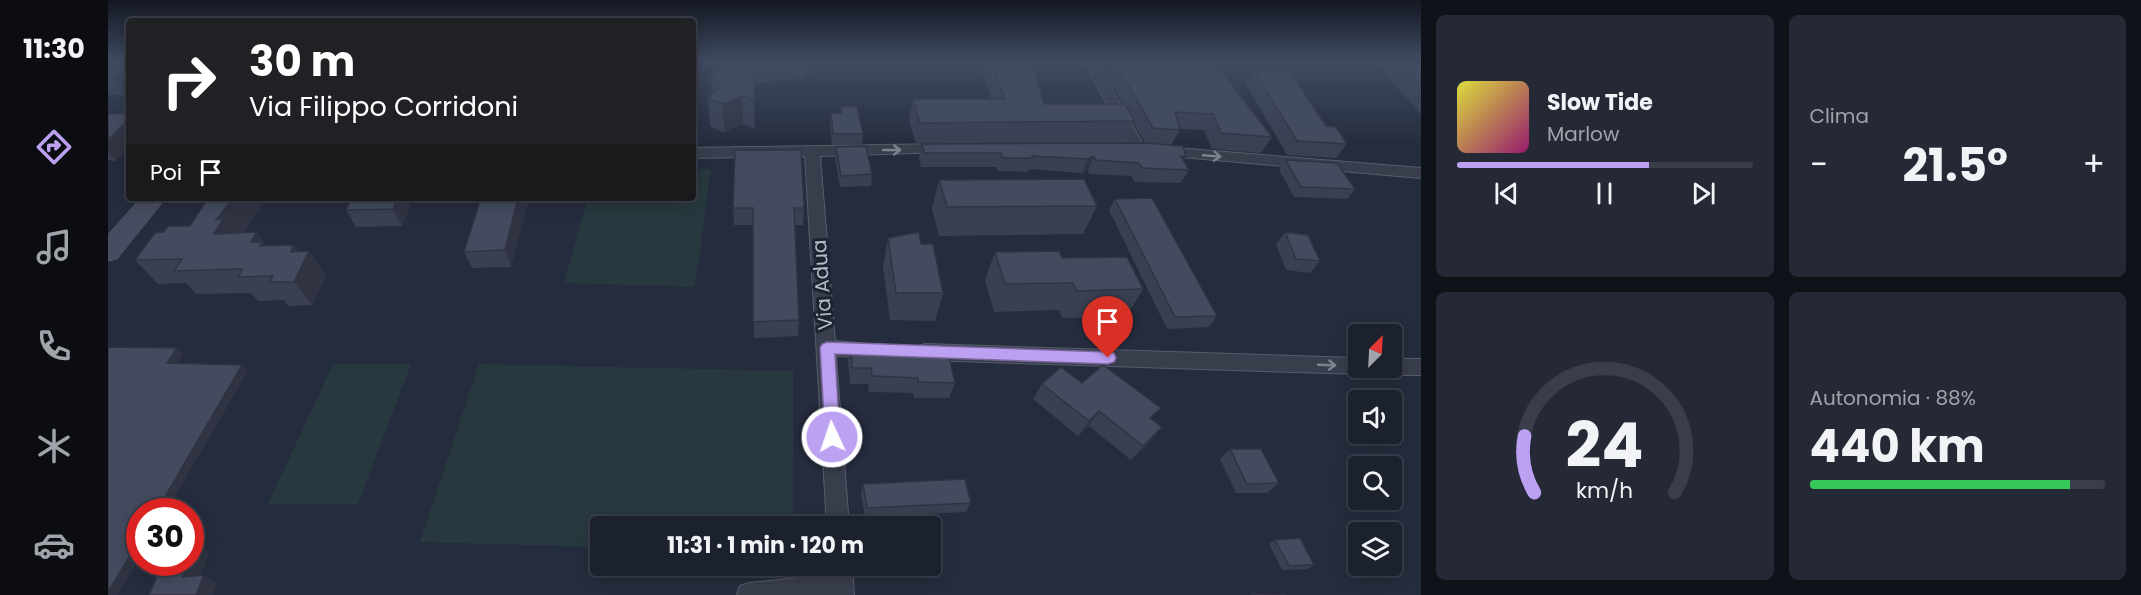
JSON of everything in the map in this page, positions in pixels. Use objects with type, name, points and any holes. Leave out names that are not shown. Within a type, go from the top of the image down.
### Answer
[{"type":"street","points":[[1105,89],[1139,150]]},
{"type":"street","points":[[696,153],[963,149]]},
{"type":"street","name":"Via Adua","points":[[812,150],[837,516]]},
{"type":"street","points":[[1116,150],[1421,173]]},
{"type":"street","points":[[108,252],[151,201]]},
{"type":"street","points":[[827,348],[1348,366]]},
{"type":"street","points":[[1402,367],[1421,367]]},
{"type":"street","points":[[749,595],[841,582]]},
{"type":"shaded area","points":[[696,169],[711,169],[695,287],[564,283],[587,201],[696,201]]},
{"type":"shaded area","points":[[333,364],[411,364],[358,504],[268,504]]},
{"type":"shaded area","points":[[479,364],[793,371],[794,516],[590,516],[590,547],[420,542]]},
{"type":"building","points":[[718,89],[754,89],[755,100],[742,96],[723,104],[708,98]]},
{"type":"building","points":[[1001,89],[1040,89],[1044,104],[1125,104],[1135,121],[920,123],[913,99],[1005,99]]},
{"type":"building","points":[[1130,89],[1235,89],[1272,137],[1221,133],[1213,114],[1175,112],[1180,130],[1153,128]]},
{"type":"building","points":[[1265,89],[1301,89],[1326,126],[1336,127],[1347,144],[1297,141]]},
{"type":"building","points":[[841,106],[857,106],[863,134],[833,134],[831,113],[841,113]]},
{"type":"building","points":[[126,113],[126,122],[108,140],[108,114]]},
{"type":"building","points":[[1146,143],[1183,146],[1186,157],[1181,156],[1189,170],[1142,168],[1139,163],[1095,160],[1094,156],[1088,159],[1032,156],[1033,158],[1003,158],[1001,153],[924,153],[922,144]]},
{"type":"building","points":[[866,146],[872,174],[841,176],[836,147]]},
{"type":"building","points":[[735,150],[801,150],[804,208],[794,208],[799,320],[753,322],[753,208],[733,208]]},
{"type":"building","points":[[1286,160],[1337,163],[1355,189],[1301,187]]},
{"type":"building","points":[[1084,179],[1097,206],[947,207],[939,180]]},
{"type":"building","points":[[1152,198],[1217,316],[1175,317],[1115,199]]},
{"type":"building","points":[[206,201],[231,201],[216,220],[223,219],[214,234],[256,232],[251,242],[263,242],[260,246],[294,245],[291,252],[309,251],[294,282],[270,282],[273,276],[238,277],[242,269],[174,271],[182,259],[135,260],[155,233],[164,232],[168,226],[190,226]]},
{"type":"building","points":[[350,201],[397,201],[393,209],[346,210]]},
{"type":"building","points":[[480,201],[517,201],[505,250],[464,252]]},
{"type":"building","points":[[919,232],[921,244],[933,244],[943,293],[896,293],[888,238]]},
{"type":"building","points":[[1285,232],[1308,235],[1320,261],[1296,259]]},
{"type":"building","points":[[1059,251],[1062,258],[1127,257],[1143,289],[1076,291],[1073,283],[1005,284],[995,252]]},
{"type":"building","points":[[851,345],[948,351],[955,383],[918,382],[918,378],[872,376],[871,368],[852,368]]},
{"type":"building","points":[[108,347],[177,348],[167,363],[242,365],[164,498],[126,498],[126,562],[108,592]]},
{"type":"building","points":[[1103,365],[1161,408],[1150,418],[1162,427],[1143,446],[1099,411],[1089,421],[1042,384],[1061,367],[1082,383]]},
{"type":"building","points":[[1230,449],[1261,449],[1279,483],[1247,484]]},
{"type":"building","points":[[965,479],[971,503],[867,508],[863,484]]},
{"type":"building","points":[[1300,538],[1314,565],[1289,566],[1275,540]]},
{"type":"building","points":[[157,576],[204,576],[196,595],[149,595]]},
{"type":"route","points":[[832,437],[827,348],[1108,358]]}]
